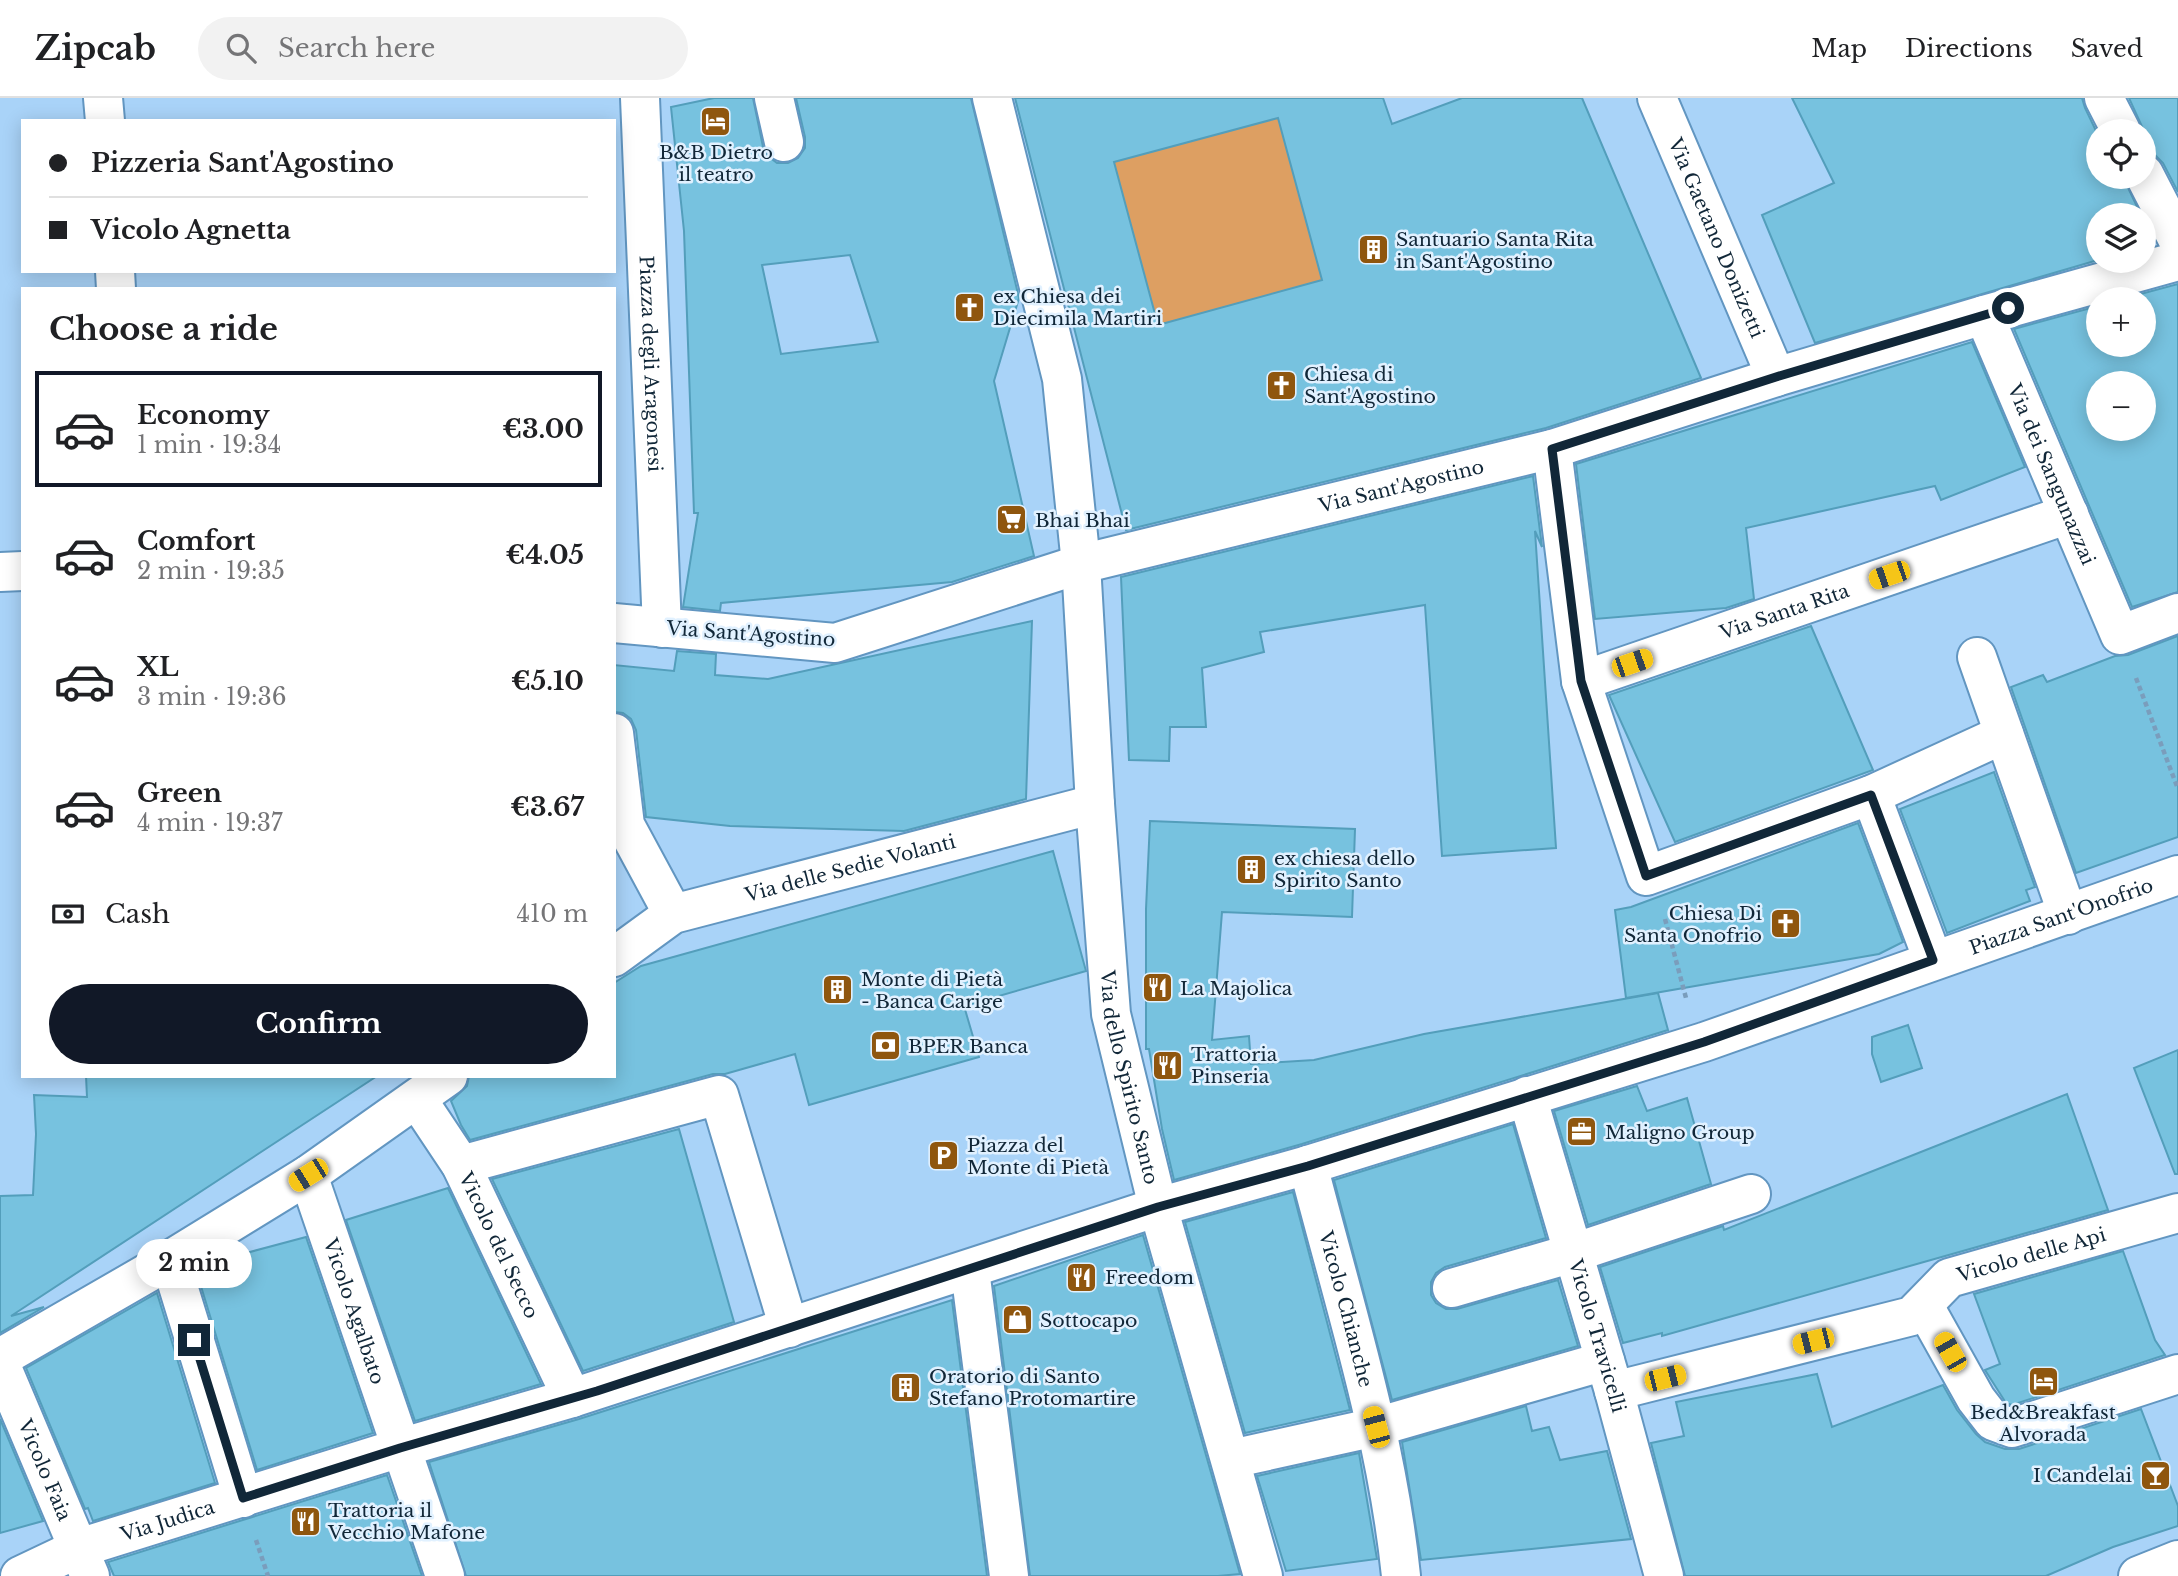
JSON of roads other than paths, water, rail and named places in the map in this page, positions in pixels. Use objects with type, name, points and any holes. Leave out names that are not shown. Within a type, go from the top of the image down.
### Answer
[{"type":"street","points":[[103,98],[104,119]]},
{"type":"street","name":"Piazza degli Aragonesi","points":[[640,98],[662,628]]},
{"type":"street","points":[[774,98],[784,142]]},
{"type":"street","name":"Via dello Spirito Santo","points":[[992,98],[1062,379],[1081,564],[1111,1014],[1158,1207],[1264,1576]]},
{"type":"street","name":"Via Gaetano Donizetti","points":[[1657,98],[1776,377]]},
{"type":"street","points":[[2104,98],[2115,119]]},
{"type":"street","points":[[2152,189],[2178,240]]},
{"type":"street","name":"Via Sant'Agostino","points":[[616,623],[835,643],[1081,564],[1552,449],[1776,377],[2178,261]]},
{"type":"street","name":"Via dei Sangunazzai","points":[[1984,315],[2120,635],[2178,613]]},
{"type":"street","points":[[1552,449],[1581,681],[1646,876],[1871,795],[2004,734]]},
{"type":"street","name":"Via Santa Rita","points":[[1581,681],[2069,514]]},
{"type":"street","points":[[0,572],[21,571]]},
{"type":"street","points":[[1977,657],[2068,915]]},
{"type":"street","points":[[616,750],[625,825],[673,914]]},
{"type":"street","points":[[1871,795],[1933,960]]},
{"type":"street","name":"Via delle Sedie Volanti","points":[[616,956],[673,914],[1095,804]]},
{"type":"street","name":"Piazza Sant'Onofrio","points":[[1527,1096],[1704,1042],[2178,875]]},
{"type":"street","points":[[0,1361],[308,1175],[445,1078]]},
{"type":"street","points":[[461,1166],[719,1096],[789,1328]]},
{"type":"street","name":"Via Judica","points":[[20,1576],[85,1562],[243,1498],[400,1448],[572,1398],[1158,1207],[1308,1166],[1527,1096]]},
{"type":"street","name":"Vicolo Travicelli","points":[[1527,1096],[1664,1576]]},
{"type":"street","name":"Vicolo del Secco","points":[[416,1099],[461,1166],[572,1398]]},
{"type":"street","name":"Vicolo Chianche","points":[[1308,1166],[1376,1427],[1398,1544],[1401,1576]]},
{"type":"street","name":"Vicolo Agalbato","points":[[308,1175],[445,1576]]},
{"type":"street","points":[[1452,1287],[1573,1253],[1751,1194]]},
{"type":"street","name":"Vicolo delle Api","points":[[1231,1459],[1609,1376],[1912,1316],[1949,1278],[2178,1213]]},
{"type":"street","points":[[170,1260],[243,1498]]},
{"type":"street","points":[[970,1270],[1009,1576]]},
{"type":"street","points":[[1924,1306],[1976,1399],[1993,1421],[2012,1427],[2178,1374]]},
{"type":"street","name":"Vicolo Faia","points":[[0,1361],[85,1562]]},
{"type":"street","points":[[2138,1576],[2178,1560]]},
{"type":"place","name":"B&B Dietro il teatro","points":[[716,121]]},
{"type":"place","name":"Santuario Santa Rita in Sant'Agostino","points":[[1373,250]]},
{"type":"place","name":"ex Chiesa dei Diecimila Martiri","points":[[970,307]]},
{"type":"place","name":"Chiesa di Sant'Agostino","points":[[1281,385]]},
{"type":"place","name":"Bhai Bhai","points":[[1012,520]]},
{"type":"place","name":"ex chiesa dello Spirito Santo","points":[[1251,869]]},
{"type":"place","name":"Chiesa Di Santa Onofrio","points":[[1785,924]]},
{"type":"place","name":"La Majolica","points":[[1157,988]]},
{"type":"place","name":"Monte di Pietà - Banca Carige","points":[[838,990]]},
{"type":"place","name":"BPER Banca","points":[[885,1046]]},
{"type":"place","name":"Trattoria Pinseria","points":[[1168,1065]]},
{"type":"place","name":"Maligno Group","points":[[1582,1132]]},
{"type":"place","name":"Piazza del Monte di Pietà","points":[[944,1156]]},
{"type":"place","name":"Freedom","points":[[1082,1277]]},
{"type":"place","name":"Sottocapo","points":[[1017,1320]]},
{"type":"place","name":"Bed&Breakfast Alvorada","points":[[2043,1381]]},
{"type":"place","name":"Oratorio di Santo Stefano Protomartire","points":[[906,1387]]},
{"type":"place","name":"I Candelai","points":[[2155,1475]]},
{"type":"place","name":"Trattoria il Vecchio Mafone","points":[[305,1521]]}]
